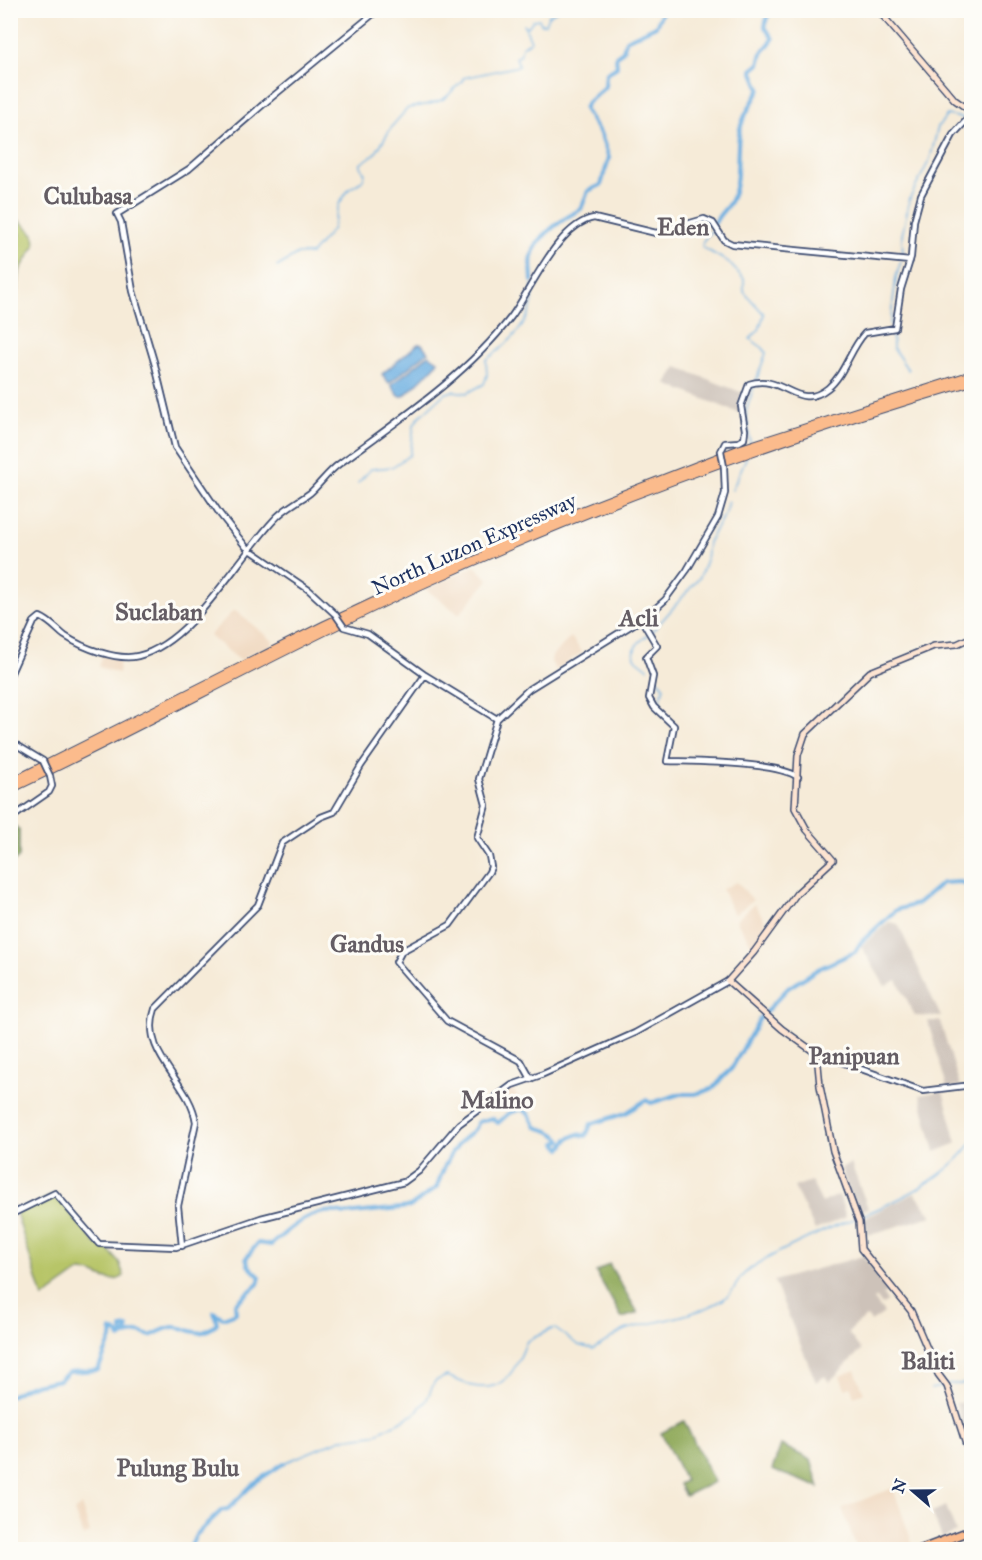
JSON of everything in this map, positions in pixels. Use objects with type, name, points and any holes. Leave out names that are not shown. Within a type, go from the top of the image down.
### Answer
[{"type":"highway","name":"North Luzon Expressway","points":[[10,783],[325,625],[512,539],[746,451],[972,375]]},
{"type":"highway","name":"North Luzon Expressway","points":[[10,789],[382,603],[515,543],[746,451],[972,381]]},
{"type":"highway","points":[[469,569],[471,564],[515,543]]},
{"type":"highway","points":[[382,603],[421,587],[434,586]]},
{"type":"highway","points":[[272,644],[284,643],[325,625]]},
{"type":"highway","points":[[209,683],[243,661]]},
{"type":"highway","points":[[919,1550],[972,1530]]},
{"type":"main road","points":[[878,10],[956,100],[972,113]]},
{"type":"main road","points":[[972,637],[957,644],[933,646],[863,677],[805,734],[798,755],[795,810],[812,836],[833,860],[797,893],[754,952],[728,981],[792,1037],[816,1053],[820,1086],[836,1164],[858,1219],[861,1249],[910,1309],[938,1374],[946,1384],[972,1463]]},
{"type":"street","points":[[378,10],[189,169],[117,214],[122,222],[133,291],[156,365],[175,447],[220,514],[249,549],[309,590],[335,614],[344,627],[368,634],[424,675],[497,719]]},
{"type":"street","points":[[531,1079],[521,1061],[447,1021],[396,962],[402,951],[450,925],[490,870],[488,852],[477,838],[486,805],[478,782],[497,719],[529,688],[641,619],[658,606],[674,588],[718,517],[725,493],[721,451],[725,443],[739,442],[744,439],[745,430],[741,406],[749,384],[768,381],[803,398],[814,396],[830,386],[865,333],[895,328],[901,289],[910,261],[914,221],[922,191],[953,135],[972,113]]},
{"type":"street","points":[[10,675],[34,622],[40,617],[69,638],[114,655],[137,656],[154,650],[191,623],[279,515],[309,493],[338,465],[424,401],[463,367],[509,320],[558,244],[586,220],[594,218],[656,233],[704,219],[715,224],[724,240],[732,244],[910,261]]},
{"type":"street","points":[[641,619],[657,646],[646,657],[653,676],[649,698],[654,707],[674,726],[667,762],[710,762],[782,769],[798,777]]},
{"type":"street","points":[[182,1246],[178,1206],[196,1122],[193,1110],[154,1044],[151,1020],[155,1009],[258,905],[282,843],[321,817],[334,812],[361,766],[424,675]]},
{"type":"street","points":[[10,741],[43,761],[52,786],[49,792],[10,819]]},
{"type":"street","points":[[10,1203],[12,1214],[55,1193],[99,1244],[167,1248],[182,1246],[250,1221],[404,1182],[418,1171],[464,1121],[512,1085],[531,1079],[635,1033],[728,981]]},
{"type":"street","points":[[816,1053],[915,1089],[934,1090],[972,1085]]},
{"type":"shaded area","points":[[677,367],[743,393],[739,413],[666,384]]},
{"type":"shaded area","points":[[475,566],[489,580],[459,614],[425,589]]},
{"type":"shaded area","points":[[234,610],[273,641],[272,646],[253,652],[241,661],[209,636]]},
{"type":"shaded area","points":[[571,637],[582,652],[556,670],[551,662],[552,656]]},
{"type":"shaded area","points":[[103,654],[120,658],[118,673],[99,667]]},
{"type":"shaded area","points":[[737,882],[753,900],[734,915],[722,889]]},
{"type":"shaded area","points":[[754,904],[770,928],[754,948],[736,920]]},
{"type":"shaded area","points":[[889,922],[898,924],[941,1017],[915,1016],[897,980],[885,986],[861,946]]},
{"type":"shaded area","points":[[928,1021],[940,1021],[960,1086],[947,1088]]},
{"type":"shaded area","points":[[512,1088],[519,1098],[501,1111],[494,1101]]},
{"type":"shaded area","points":[[943,1091],[957,1143],[935,1152],[920,1095]]},
{"type":"shaded area","points":[[851,1164],[868,1208],[856,1213],[841,1168]]},
{"type":"shaded area","points":[[811,1181],[822,1203],[839,1195],[846,1217],[815,1230],[794,1187]]},
{"type":"shaded area","points":[[915,1193],[932,1216],[861,1237],[860,1220]]},
{"type":"shaded area","points":[[863,1256],[890,1290],[883,1295],[887,1301],[882,1305],[877,1298],[874,1300],[884,1313],[871,1322],[867,1317],[848,1333],[861,1350],[829,1382],[825,1376],[816,1382],[774,1281]]},
{"type":"shaded area","points":[[855,1370],[864,1393],[854,1397],[851,1387],[845,1389],[840,1376]]},
{"type":"shaded area","points":[[971,1402],[971,1459],[956,1403]]},
{"type":"shaded area","points":[[893,1488],[914,1548],[857,1549],[842,1508]]},
{"type":"shaded area","points":[[81,1505],[90,1532],[84,1537],[74,1512]]},
{"type":"shaded area","points":[[946,1506],[956,1532],[942,1538],[932,1512]]},
{"type":"green space","points":[[11,213],[34,234],[35,246],[20,270],[18,289],[11,298],[11,244],[21,234],[11,225]]},
{"type":"green space","points":[[10,821],[19,830],[19,857],[15,861],[11,861]]},
{"type":"green space","points":[[55,1194],[96,1244],[107,1248],[119,1262],[124,1276],[113,1280],[81,1271],[43,1298],[16,1213]]},
{"type":"green space","points":[[609,1264],[638,1313],[622,1318],[596,1272]]},
{"type":"green space","points":[[684,1421],[714,1482],[685,1496],[679,1484],[685,1481],[661,1433]]},
{"type":"green space","points":[[781,1445],[811,1460],[819,1487],[772,1470]]},
{"type":"water","points":[[418,344],[422,344],[428,352],[389,383],[382,374]]},
{"type":"water","points":[[429,355],[438,361],[435,366],[404,396],[399,396],[391,385]]},
{"type":"waterway","points":[[277,267],[298,254],[311,254],[332,230],[339,204],[349,189],[362,181],[365,174],[360,164],[375,154],[393,125],[408,108],[441,100],[462,82],[463,78],[519,66],[516,57],[520,56],[522,47],[531,41],[524,25],[528,27],[533,20],[539,19],[541,24],[545,24],[548,16],[558,10]]},
{"type":"waterway","points":[[532,281],[531,259],[539,241],[559,223],[581,209],[588,191],[601,185],[609,158],[601,135],[584,109],[586,104],[605,87],[606,74],[617,67],[616,56],[623,51],[626,40],[656,26],[663,10]]},
{"type":"waterway","points":[[715,223],[734,193],[740,129],[760,89],[752,70],[759,64],[762,53],[773,39],[765,27],[767,17],[774,10]]},
{"type":"waterway","points":[[903,257],[902,235],[910,198],[930,159],[938,127],[947,115],[963,118],[969,113]]},
{"type":"waterway","points":[[712,230],[703,241],[702,247],[728,262],[744,279],[744,292],[764,314],[759,330],[750,339],[766,353],[756,381]]},
{"type":"waterway","points":[[890,325],[896,277],[901,261]]},
{"type":"waterway","points":[[358,483],[371,469],[392,467],[410,455],[414,425],[419,417],[444,394],[453,391],[467,393],[484,384],[487,375],[486,360],[513,337],[527,318],[533,297],[532,285]]},
{"type":"waterway","points":[[892,332],[893,348],[908,370]]},
{"type":"waterway","points":[[750,442],[746,411],[754,386]]},
{"type":"waterway","points":[[732,490],[747,456]]},
{"type":"waterway","points":[[652,632],[700,577],[706,560],[708,542],[725,513],[728,501]]},
{"type":"waterway","points":[[648,635],[637,645],[634,654],[635,658],[648,668]]},
{"type":"waterway","points":[[655,675],[664,687],[658,707]]},
{"type":"waterway","points":[[10,1396],[29,1386],[59,1380],[69,1372],[98,1370],[113,1334],[111,1330],[118,1333],[120,1338],[123,1336],[122,1328],[128,1327],[126,1335],[140,1332],[150,1336],[173,1327],[198,1333],[210,1329],[217,1323],[214,1312],[223,1318],[236,1313],[235,1304],[258,1284],[260,1277],[248,1265],[246,1258],[258,1243],[271,1245],[305,1219],[324,1212],[345,1214],[410,1207],[437,1187],[453,1152],[475,1129],[478,1122],[492,1118],[498,1123],[509,1113],[522,1109],[529,1114],[536,1127],[547,1130],[562,1140],[556,1143],[561,1149],[568,1139],[578,1134],[586,1136],[591,1124],[626,1113],[646,1100],[651,1103],[680,1094],[695,1094],[712,1089],[732,1068],[760,1018],[788,988],[818,969],[855,952],[861,942],[896,910],[917,904],[942,883],[961,882],[972,889]]},
{"type":"waterway","points":[[859,1217],[921,1187],[950,1167],[972,1142]]},
{"type":"waterway","points":[[466,1384],[479,1387],[499,1384],[518,1362],[527,1341],[554,1328],[578,1345],[593,1349],[628,1329],[714,1305],[730,1294],[744,1274],[764,1260],[854,1219]]},
{"type":"waterway","points":[[284,1463],[341,1439],[373,1435],[413,1415],[426,1401],[435,1381],[447,1376],[464,1383]]},
{"type":"waterway","points":[[949,1384],[972,1384]]},
{"type":"waterway","points":[[931,1389],[944,1386]]},
{"type":"waterway","points":[[189,1550],[196,1535],[222,1510],[228,1509],[254,1483],[284,1463]]},
{"type":"district","name":"Culubasa","points":[[88,196]]},
{"type":"district","name":"Eden","points":[[683,227]]},
{"type":"district","name":"Suclaban","points":[[159,612]]},
{"type":"district","name":"Acli","points":[[639,618]]},
{"type":"district","name":"Gandus","points":[[367,944]]},
{"type":"district","name":"Panipuan","points":[[854,1056]]},
{"type":"district","name":"Malino","points":[[497,1100]]},
{"type":"district","name":"Baliti","points":[[928,1361]]},
{"type":"district","name":"Pulung Bulu","points":[[178,1468]]}]
